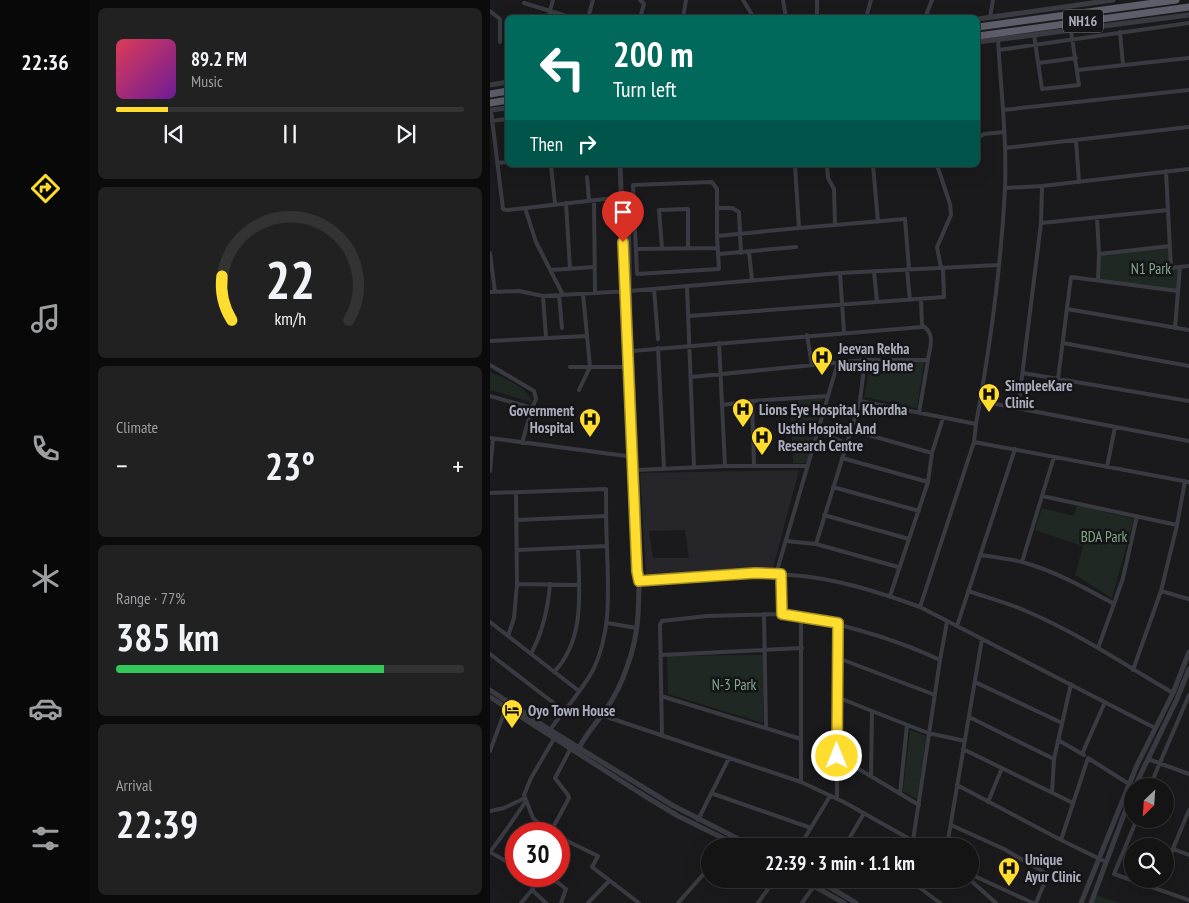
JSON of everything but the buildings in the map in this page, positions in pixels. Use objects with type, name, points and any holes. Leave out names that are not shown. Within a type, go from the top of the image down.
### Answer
[{"type":"highway","name":"NH16","points":[[980,27],[1176,0]]},
{"type":"highway","name":"NH16","points":[[980,36],[1189,8]]},
{"type":"highway","points":[[490,94],[505,92]]},
{"type":"highway","points":[[490,108],[505,101]]},
{"type":"street","points":[[549,15],[553,0]]},
{"type":"street","points":[[589,15],[593,0]]},
{"type":"street","points":[[640,0],[644,4],[641,15]]},
{"type":"street","points":[[743,0],[752,15]]},
{"type":"street","points":[[783,0],[786,15]]},
{"type":"street","points":[[817,0],[817,15]]},
{"type":"street","points":[[867,15],[871,0]]},
{"type":"street","points":[[926,15],[932,0]]},
{"type":"street","points":[[990,17],[993,0]]},
{"type":"street","points":[[980,19],[1113,0]]},
{"type":"street","points":[[683,15],[684,1]]},
{"type":"street","points":[[524,4],[563,15]]},
{"type":"street","points":[[490,12],[500,19],[500,42]]},
{"type":"street","points":[[980,42],[1189,15]]},
{"type":"street","points":[[999,50],[1189,23]]},
{"type":"street","points":[[1034,35],[1042,89],[1079,85],[1071,31]]},
{"type":"street","points":[[1120,32],[1123,65]]},
{"type":"street","points":[[920,608],[974,442],[980,401],[998,265],[1005,188],[1005,148],[998,40]]},
{"type":"street","points":[[1039,63],[1076,58]]},
{"type":"street","points":[[1078,70],[1189,58]]},
{"type":"street","points":[[490,85],[505,82]]},
{"type":"street","points":[[1002,110],[1189,90]]},
{"type":"street","points":[[505,108],[490,108],[503,209],[623,197]]},
{"type":"street","points":[[491,121],[505,119]]},
{"type":"street","points":[[1005,148],[1189,127]]},
{"type":"street","points":[[980,137],[984,134],[1004,132]]},
{"type":"street","points":[[1076,140],[1079,182]]},
{"type":"street","points":[[497,163],[505,162]]},
{"type":"street","points":[[551,167],[555,204]]},
{"type":"street","points":[[620,167],[627,291],[628,367],[634,457],[637,470],[642,573],[639,581]]},
{"type":"street","points":[[795,167],[799,228]]},
{"type":"street","points":[[827,167],[828,178],[834,189],[835,225]]},
{"type":"street","points":[[873,167],[878,222]]},
{"type":"street","points":[[689,316],[944,297],[942,268],[937,247],[951,215],[950,204],[938,167]]},
{"type":"street","points":[[1005,188],[1079,182],[1189,168]]},
{"type":"street","points":[[1166,171],[1171,268],[1189,266]]},
{"type":"street","points":[[587,177],[591,200],[595,293]]},
{"type":"street","points":[[712,182],[717,189],[717,208],[719,269],[637,274],[633,185],[712,182]]},
{"type":"street","points":[[1018,408],[1041,223],[1042,186]]},
{"type":"street","points":[[578,750],[589,730],[618,688],[627,667],[637,628],[639,581],[637,571],[632,351],[627,291],[628,204],[623,197]]},
{"type":"street","points":[[566,203],[570,269]]},
{"type":"street","points":[[525,208],[536,242],[551,270],[561,295],[562,328]]},
{"type":"street","points":[[717,208],[738,210],[740,214],[741,253]]},
{"type":"street","points":[[662,248],[659,210],[688,209],[688,248]]},
{"type":"street","points":[[1041,223],[1168,210]]},
{"type":"street","points":[[1097,217],[1098,280]]},
{"type":"street","points":[[718,236],[906,219],[910,300]]},
{"type":"street","points":[[628,242],[635,242]]},
{"type":"street","points":[[1099,254],[1170,246]]},
{"type":"street","points":[[719,254],[796,247]]},
{"type":"street","points":[[636,249],[718,248]]},
{"type":"street","points":[[749,252],[752,280]]},
{"type":"street","points":[[490,253],[492,292],[519,291],[543,296],[654,289],[840,273],[998,265]]},
{"type":"street","points":[[551,270],[594,267]]},
{"type":"street","points":[[1175,328],[1180,267]]},
{"type":"street","points":[[874,271],[877,302]]},
{"type":"street","points":[[840,273],[844,332]]},
{"type":"street","points":[[1058,379],[1071,277],[1178,291]]},
{"type":"street","points":[[687,286],[694,467]]},
{"type":"street","points":[[654,289],[658,339]]},
{"type":"street","points":[[579,390],[590,367],[583,294]]},
{"type":"street","points":[[543,296],[546,337]]},
{"type":"street","points":[[921,299],[922,325]]},
{"type":"street","points":[[1067,309],[1189,330]]},
{"type":"street","points":[[632,351],[922,327],[922,325]]},
{"type":"street","points":[[919,413],[932,338],[928,329],[922,325]]},
{"type":"street","points":[[490,341],[587,336]]},
{"type":"street","points":[[807,336],[812,365]]},
{"type":"street","points":[[719,343],[725,466]]},
{"type":"street","points":[[1063,343],[1189,366]]},
{"type":"street","points":[[658,348],[664,468]]},
{"type":"street","points":[[691,377],[865,360],[928,360]]},
{"type":"street","points":[[816,544],[860,402],[865,360]]},
{"type":"street","points":[[782,614],[779,574],[786,541],[838,362]]},
{"type":"street","points":[[490,366],[534,391],[536,399],[522,443]]},
{"type":"street","points":[[570,367],[628,367]]},
{"type":"street","points":[[1023,373],[1189,401]]},
{"type":"street","points":[[490,396],[532,408]]},
{"type":"street","points":[[722,405],[828,396]]},
{"type":"street","points":[[752,401],[754,466]]},
{"type":"street","points":[[980,401],[1189,441]]},
{"type":"street","points":[[860,402],[976,424]]},
{"type":"street","points":[[890,596],[898,566],[928,482],[932,453],[943,418]]},
{"type":"street","points":[[1107,466],[1114,427]]},
{"type":"street","points":[[851,430],[932,453]]},
{"type":"street","points":[[818,432],[846,443]]},
{"type":"street","points":[[490,471],[492,439],[634,457]]},
{"type":"street","points":[[974,442],[1187,482],[1161,591],[1133,670]]},
{"type":"street","points":[[957,626],[1015,449]]},
{"type":"street","points":[[1022,562],[1054,456]]},
{"type":"street","points":[[842,458],[928,482]]},
{"type":"street","points":[[637,470],[725,466],[808,466]]},
{"type":"street","points":[[833,486],[919,511]]},
{"type":"street","points":[[490,493],[606,489],[609,590],[607,623],[597,661],[587,681],[550,730]]},
{"type":"street","points":[[508,636],[514,618],[518,584],[516,492]]},
{"type":"street","points":[[1042,496],[1177,525]]},
{"type":"street","points":[[824,515],[909,539]]},
{"type":"street","points":[[517,520],[606,516]]},
{"type":"street","points":[[1098,648],[1123,578],[1138,516]]},
{"type":"street","points":[[786,541],[816,544],[898,566]]},
{"type":"street","points":[[518,550],[607,546]]},
{"type":"street","points":[[554,672],[567,656],[572,646],[579,611],[578,547]]},
{"type":"street","points":[[980,555],[1022,562],[1060,576],[1114,604]]},
{"type":"street","points":[[639,581],[755,573],[779,574],[820,578],[890,596],[957,626],[1155,728]]},
{"type":"street","points":[[518,584],[579,585]]},
{"type":"street","points":[[531,654],[539,640],[545,621],[550,584]]},
{"type":"street","points":[[1161,591],[1189,599]]},
{"type":"street","points":[[968,592],[1024,610],[1074,634],[1173,692]]},
{"type":"street","points":[[764,614],[766,728]]},
{"type":"street","points":[[662,736],[660,625],[662,621],[706,616],[782,614],[802,616],[838,623],[940,660]]},
{"type":"street","points":[[801,782],[802,616]]},
{"type":"street","points":[[490,622],[579,691]]},
{"type":"street","points":[[913,838],[928,733],[947,622]]},
{"type":"street","points":[[607,623],[637,628]]},
{"type":"street","points":[[837,799],[838,623]]},
{"type":"street","points":[[949,838],[982,639]]},
{"type":"street","points":[[661,655],[802,648]]},
{"type":"street","points":[[1132,778],[1173,692],[1189,652]]},
{"type":"street","points":[[490,654],[564,711]]},
{"type":"street","points":[[838,658],[935,695]]},
{"type":"street","points":[[1139,778],[1177,699],[1189,669]]},
{"type":"street","points":[[975,682],[1062,723]]},
{"type":"street","points":[[1052,792],[1054,759],[1071,684]]},
{"type":"street","points":[[490,690],[556,736]]},
{"type":"street","points":[[1153,778],[1189,695]]},
{"type":"street","points":[[661,696],[801,739]]},
{"type":"street","points":[[490,697],[572,746],[678,816],[723,838]]},
{"type":"street","points":[[837,697],[928,733],[965,741]]},
{"type":"street","points":[[1082,754],[1105,702]]},
{"type":"street","points":[[490,751],[506,708]]},
{"type":"street","points":[[871,776],[872,711]]},
{"type":"street","points":[[601,715],[801,782],[909,838]]},
{"type":"street","points":[[969,717],[1054,759]]},
{"type":"street","points":[[900,794],[907,725]]},
{"type":"street","points":[[538,822],[533,818],[524,795],[531,778],[556,736]]},
{"type":"street","points":[[1150,739],[1156,742]]},
{"type":"street","points":[[1058,740],[1124,781]]},
{"type":"street","points":[[557,822],[569,798],[555,778],[572,746]]},
{"type":"street","points":[[964,749],[1073,803]]},
{"type":"street","points":[[578,750],[698,820],[735,838]]},
{"type":"street","points":[[837,756],[919,805]]},
{"type":"street","points":[[698,820],[729,758]]},
{"type":"street","points":[[1060,840],[1088,758]]},
{"type":"street","points":[[1148,759],[1189,774]]},
{"type":"street","points":[[988,802],[1002,768]]},
{"type":"street","points":[[957,785],[1060,840],[1106,862]]},
{"type":"street","points":[[711,793],[810,828]]},
{"type":"street","points":[[804,838],[830,796]]},
{"type":"street","points":[[1081,903],[1124,797]]},
{"type":"street","points":[[490,811],[526,800]]},
{"type":"street","points":[[505,861],[490,852],[504,832],[510,827],[526,800]]},
{"type":"street","points":[[850,838],[864,813]]},
{"type":"street","points":[[1091,903],[1124,814]]},
{"type":"street","points":[[1174,847],[1188,814]]},
{"type":"street","points":[[951,825],[1004,849],[1046,874],[1047,877],[1035,903],[979,878]]},
{"type":"street","points":[[1114,874],[1133,828]]},
{"type":"street","points":[[570,842],[598,856],[592,867],[639,903]]},
{"type":"street","points":[[1174,849],[1189,855]]},
{"type":"street","points":[[1103,870],[1124,877]]},
{"type":"street","points":[[678,903],[701,877]]},
{"type":"street","points":[[588,903],[609,881]]},
{"type":"street","points":[[521,903],[534,887]]},
{"type":"street","points":[[561,903],[566,889],[563,887]]},
{"type":"street","points":[[758,903],[769,888]]},
{"type":"street","points":[[802,903],[813,888]]},
{"type":"street","points":[[818,888],[844,903]]},
{"type":"street","points":[[835,888],[856,903]]},
{"type":"street","points":[[920,888],[940,903]]},
{"type":"street","points":[[979,888],[996,903]]},
{"type":"street","points":[[1156,888],[1189,900]]},
{"type":"street","points":[[532,890],[546,903]]},
{"type":"shaded area","points":[[799,470],[773,568],[646,576],[640,473]],"holes":[[[685,530],[689,558],[653,558],[649,531]]]},
{"type":"green space","name":"N1 Park","points":[[1170,246],[1171,267],[1180,267],[1178,291],[1098,280],[1099,254]]},
{"type":"green space","points":[[871,362],[924,362],[917,408],[864,397]]},
{"type":"green space","points":[[490,372],[519,387],[529,395],[532,401],[490,390]]},
{"type":"green space","points":[[823,398],[807,462],[793,463],[790,401]]},
{"type":"green space","name":"BDA Park","points":[[1077,505],[1134,519],[1112,598],[1075,575],[1083,546],[1035,530],[1042,508],[1074,516]]},
{"type":"green space","name":"N-3 Park","points":[[763,655],[763,723],[668,694],[667,656]]},
{"type":"green space","points":[[910,730],[926,736],[917,799],[903,791]]},
{"type":"green space","points":[[1096,895],[1119,903],[1092,903]]},
{"type":"place","name":"Jeevan Rekha Nursing Home","points":[[822,376]]},
{"type":"place","name":"SimpleeKare Clinic","points":[[989,413]]},
{"type":"place","name":"Lions Eye Hospital, Khordha","points":[[743,428]]},
{"type":"place","name":"Government Hospital","points":[[590,438]]},
{"type":"place","name":"Usthi Hospital And Research Centre","points":[[762,456]]},
{"type":"place","name":"Oyo Town House","points":[[512,729]]},
{"type":"place","name":"Unique Ayur Clinic","points":[[1009,887]]},
{"type":"route","points":[[623,242],[637,571],[639,581],[755,573],[781,574],[782,614],[838,623],[837,756]]}]
